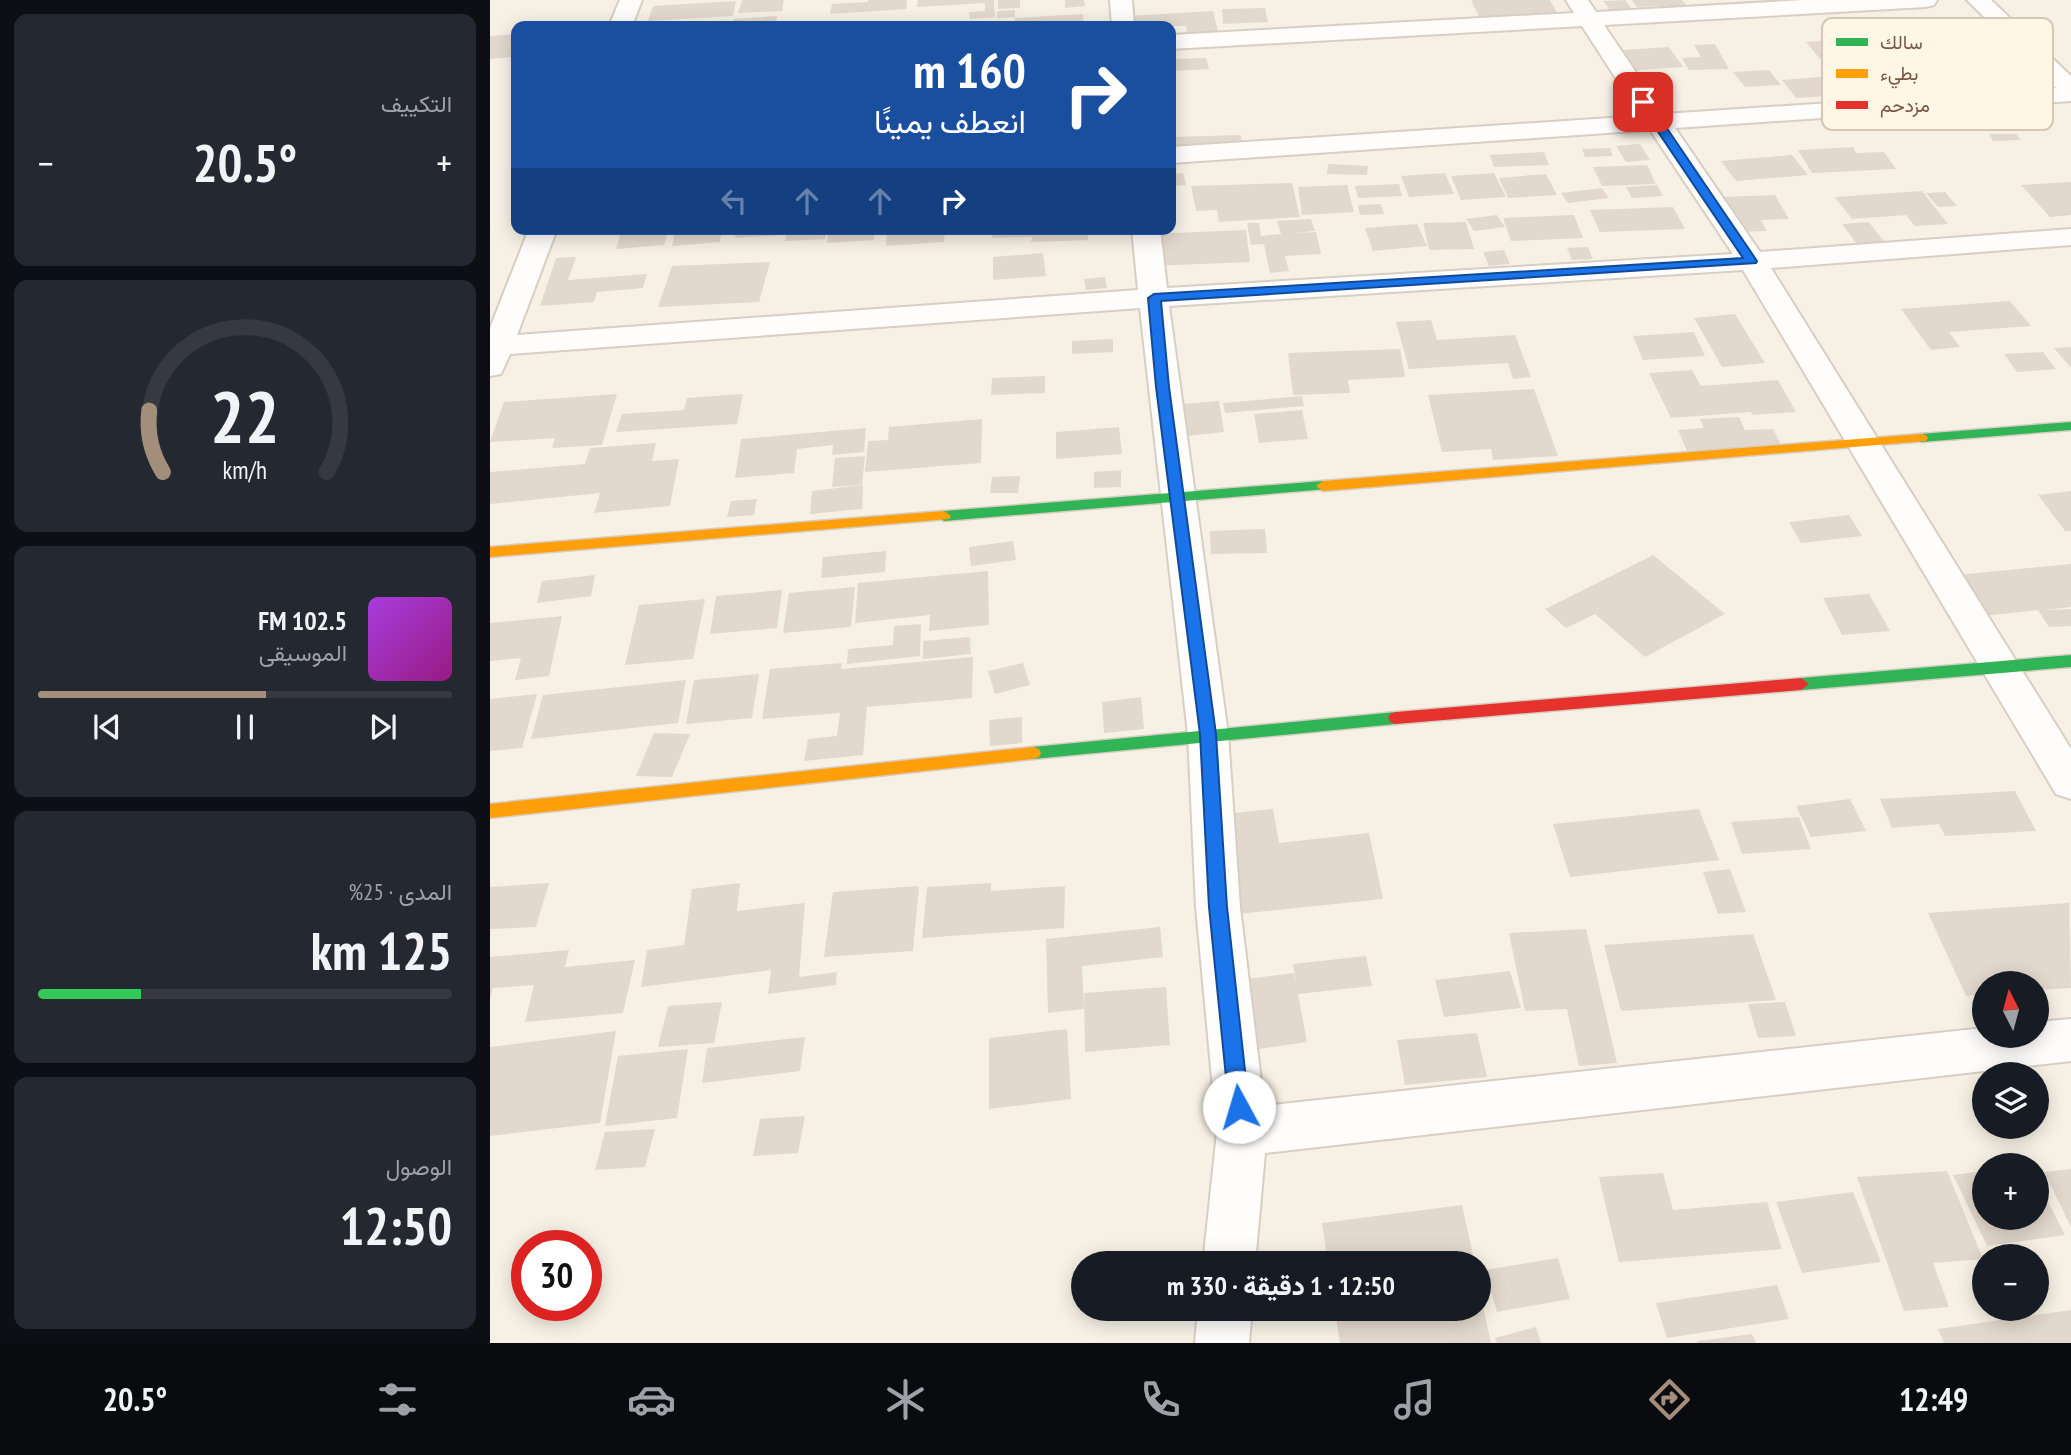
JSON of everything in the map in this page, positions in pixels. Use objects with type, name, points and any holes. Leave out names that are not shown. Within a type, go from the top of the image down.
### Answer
[{"type":"street","points":[[623,21],[631,0]]},
{"type":"street","points":[[1121,0],[1123,21]]},
{"type":"street","points":[[1176,42],[1583,10],[1926,0]]},
{"type":"street","points":[[1978,0],[1996,18]]},
{"type":"street","points":[[1583,10],[1751,261],[1866,442],[1999,668],[2071,783]]},
{"type":"street","points":[[2053,74],[2071,92]]},
{"type":"street","points":[[2053,93],[2071,92]]},
{"type":"street","points":[[1176,155],[1822,110]]},
{"type":"street","points":[[541,235],[496,342],[1751,261],[2071,237]]},
{"type":"street","points":[[1147,235],[1163,387],[1208,734],[1218,907],[1242,1132],[1230,1251]]},
{"type":"street","points":[[490,552],[1178,495],[2071,426]]},
{"type":"street","points":[[490,811],[1208,734],[2071,661]]},
{"type":"street","points":[[1242,1132],[2071,1040]]},
{"type":"street","points":[[1222,1343],[1224,1321]]},
{"type":"building","points":[[742,0],[784,0],[782,11],[738,13]]},
{"type":"building","points":[[907,0],[906,9],[830,14],[832,4]]},
{"type":"building","points":[[918,0],[994,0],[995,17],[970,19],[969,12],[985,11],[985,3],[917,7]]},
{"type":"building","points":[[998,0],[1020,0],[1020,8],[998,9]]},
{"type":"building","points":[[1065,0],[1084,0],[1085,6],[1065,8]]},
{"type":"building","points":[[1471,0],[1550,0],[1559,16],[1480,19]]},
{"type":"building","points":[[1625,0],[1632,9],[1610,10],[1603,1]]},
{"type":"building","points":[[1632,0],[1682,0],[1691,11],[1664,13],[1658,6],[1637,7]]},
{"type":"building","points":[[736,1],[733,16],[648,21],[653,6]]},
{"type":"building","points":[[1265,8],[1268,22],[1223,24],[1222,9]]},
{"type":"building","points":[[1015,10],[1015,17],[997,18],[997,11]]},
{"type":"building","points":[[1213,11],[1218,31],[1187,33],[1186,26],[1176,26],[1176,21],[1129,21],[1128,16]]},
{"type":"building","points":[[1083,14],[1084,21],[1015,21],[1015,18]]},
{"type":"building","points":[[777,16],[776,21],[734,19]]},
{"type":"building","points":[[511,34],[511,57],[490,59],[490,36]]},
{"type":"building","points":[[1822,41],[1822,59],[1820,59],[1806,42]]},
{"type":"building","points":[[1715,44],[1729,69],[1689,70],[1682,58],[1701,57],[1694,45]]},
{"type":"building","points":[[1669,47],[1683,67],[1636,70],[1623,50]]},
{"type":"building","points":[[1206,58],[1209,69],[1176,71],[1176,59]]},
{"type":"building","points":[[1769,70],[1781,85],[1745,87],[1733,72]]},
{"type":"building","points":[[1822,77],[1822,96],[1796,98],[1782,80]]},
{"type":"building","points":[[1989,134],[2016,134],[2021,140],[1993,141]]},
{"type":"building","points":[[1241,135],[1242,146],[1176,148],[1176,137]]},
{"type":"building","points":[[1640,144],[1650,160],[1626,162],[1616,146]]},
{"type":"building","points":[[1853,147],[1856,153],[1884,152],[1896,169],[1812,173],[1798,150]]},
{"type":"building","points":[[1610,148],[1613,156],[1585,157],[1582,149]]},
{"type":"building","points":[[1544,152],[1549,165],[1494,167],[1490,155]]},
{"type":"building","points":[[1792,155],[1808,175],[1736,181],[1721,161]]},
{"type":"building","points":[[1328,164],[1368,166],[1367,175],[1327,174]]},
{"type":"building","points":[[1647,165],[1656,184],[1602,186],[1593,167]]},
{"type":"building","points":[[1183,173],[1186,185],[1176,186],[1176,174]]},
{"type":"building","points":[[1445,173],[1454,194],[1409,197],[1401,176]]},
{"type":"building","points":[[1494,173],[1506,197],[1461,200],[1451,176]]},
{"type":"building","points":[[1546,174],[1557,195],[1508,198],[1499,178]]},
{"type":"building","points":[[2071,182],[2071,215],[2050,217],[2021,185]]},
{"type":"building","points":[[1292,183],[1300,217],[1219,222],[1217,210],[1196,211],[1191,186]]},
{"type":"building","points":[[1399,184],[1402,196],[1358,198],[1355,186]]},
{"type":"building","points":[[1347,185],[1354,212],[1302,215],[1298,187]]},
{"type":"building","points":[[1657,185],[1663,196],[1632,198],[1626,187]]},
{"type":"building","points":[[1602,188],[1609,198],[1568,203],[1561,193]]},
{"type":"building","points":[[1922,191],[1948,224],[1915,226],[1906,215],[1852,219],[1835,197]]},
{"type":"building","points":[[1945,192],[1957,206],[1938,207],[1926,193]]},
{"type":"building","points":[[1775,195],[1789,219],[1761,220],[1767,231],[1740,232],[1722,197]]},
{"type":"building","points":[[1381,204],[1384,214],[1360,215],[1358,205]]},
{"type":"building","points":[[1673,207],[1685,229],[1600,232],[1590,210]]},
{"type":"building","points":[[1497,215],[1505,227],[1474,231],[1466,219]]},
{"type":"building","points":[[1574,215],[1583,238],[1511,241],[1503,218]]},
{"type":"building","points":[[1311,219],[1315,231],[1294,233],[1316,232],[1321,254],[1285,256],[1289,271],[1270,273],[1264,244],[1251,245],[1247,223],[1259,223],[1261,236],[1281,234],[1277,221]]},
{"type":"building","points":[[1466,222],[1474,249],[1429,250],[1423,223]]},
{"type":"building","points":[[1869,222],[1884,242],[1857,244],[1842,224]]},
{"type":"building","points":[[1417,224],[1427,246],[1373,251],[1365,228]]},
{"type":"building","points":[[1246,230],[1250,262],[1151,266],[1150,235]]},
{"type":"building","points":[[620,235],[667,235],[664,245],[616,249]]},
{"type":"building","points":[[674,235],[721,235],[720,242],[672,246]]},
{"type":"building","points":[[736,235],[780,235],[735,238]]},
{"type":"building","points":[[786,235],[825,235],[825,239],[785,241]]},
{"type":"building","points":[[828,235],[874,235],[874,240],[827,243]]},
{"type":"building","points":[[887,235],[945,235],[944,242],[886,246]]},
{"type":"building","points":[[992,235],[1088,235],[1088,240],[1031,242],[1032,237],[992,238]]},
{"type":"building","points":[[1588,247],[1593,259],[1572,260],[1567,248]]},
{"type":"building","points":[[1504,250],[1510,264],[1489,266],[1483,252]]},
{"type":"building","points":[[1043,253],[1046,276],[993,280],[993,257]]},
{"type":"building","points":[[576,257],[568,280],[647,274],[643,288],[597,292],[594,302],[540,306],[556,258]]},
{"type":"building","points":[[770,262],[759,302],[658,307],[672,266]]},
{"type":"building","points":[[1105,277],[1107,288],[1086,290],[1084,279]]},
{"type":"building","points":[[2010,301],[2031,326],[1949,332],[1960,347],[1931,350],[1901,309]]},
{"type":"building","points":[[1735,314],[1765,363],[1722,367],[1694,318]]},
{"type":"building","points":[[1431,320],[1437,340],[1515,335],[1531,377],[1513,379],[1508,363],[1409,369],[1396,322]]},
{"type":"building","points":[[1694,332],[1705,356],[1643,360],[1633,336]]},
{"type":"building","points":[[1113,339],[1113,352],[1072,354],[1072,341]]},
{"type":"building","points":[[2071,347],[2071,368],[2054,348]]},
{"type":"building","points":[[1400,349],[1405,377],[1348,380],[1350,393],[1293,395],[1288,353]]},
{"type":"building","points":[[2043,352],[2056,369],[2017,372],[2004,354]]},
{"type":"building","points":[[1692,370],[1701,386],[1778,380],[1796,412],[1752,415],[1751,412],[1671,418],[1649,373]]},
{"type":"building","points":[[1045,376],[1045,393],[991,395],[992,378]]},
{"type":"building","points":[[1534,389],[1558,456],[1493,460],[1491,449],[1442,452],[1428,395]]},
{"type":"building","points":[[617,394],[602,445],[552,448],[555,438],[490,442],[504,402]]},
{"type":"building","points":[[743,394],[737,424],[616,432],[622,414],[684,410],[687,398]]},
{"type":"building","points":[[1302,396],[1304,406],[1225,413],[1223,403]]},
{"type":"building","points":[[1219,401],[1224,432],[1177,437],[1172,405]]},
{"type":"building","points":[[1302,410],[1308,439],[1259,443],[1254,414]]},
{"type":"building","points":[[1739,417],[1745,430],[1773,429],[1782,446],[1687,451],[1678,430],[1704,428],[1700,419]]},
{"type":"building","points":[[982,419],[981,463],[865,472],[868,441],[888,440],[889,427]]},
{"type":"building","points":[[1119,427],[1122,454],[1056,459],[1056,432]]},
{"type":"building","points":[[866,428],[864,452],[832,455],[833,445],[797,449],[794,473],[735,478],[741,439]]},
{"type":"building","points":[[656,443],[652,461],[679,459],[670,506],[594,513],[600,493],[490,504],[490,472],[585,464],[590,448]]},
{"type":"building","points":[[865,456],[862,485],[832,487],[835,458]]},
{"type":"building","points":[[1121,470],[1121,487],[1094,488],[1094,472]]},
{"type":"building","points":[[1020,476],[1018,493],[990,493],[992,477]]},
{"type":"building","points":[[863,485],[862,509],[810,514],[812,491]]},
{"type":"building","points":[[2071,491],[2071,531],[2065,531],[2038,495]]},
{"type":"building","points":[[757,499],[754,515],[727,517],[731,501]]},
{"type":"building","points":[[1849,515],[1862,536],[1801,543],[1789,522]]},
{"type":"building","points":[[1265,529],[1267,553],[1211,554],[1210,531]]},
{"type":"building","points":[[1013,541],[1016,560],[971,566],[969,547]]},
{"type":"building","points":[[886,551],[885,572],[821,578],[823,557]]},
{"type":"building","points":[[1653,555],[1725,614],[1645,657],[1595,614],[1566,628],[1545,609]]},
{"type":"building","points":[[2071,564],[2071,607],[2045,610],[2071,609],[2071,626],[2049,627],[2038,610],[1983,616],[1957,575]]},
{"type":"building","points":[[988,571],[989,625],[929,631],[930,615],[855,623],[858,583]]},
{"type":"building","points":[[595,575],[591,596],[537,603],[542,581]]},
{"type":"building","points":[[855,587],[851,627],[783,633],[789,593]]},
{"type":"building","points":[[782,590],[777,628],[710,634],[716,596]]},
{"type":"building","points":[[1869,594],[1890,631],[1842,635],[1823,598]]},
{"type":"building","points":[[705,599],[693,659],[625,665],[639,605]]},
{"type":"building","points":[[562,616],[549,676],[515,680],[521,658],[490,661],[490,623]]},
{"type":"building","points":[[921,624],[920,656],[847,664],[848,649],[893,645],[894,626]]},
{"type":"building","points":[[970,637],[971,654],[923,659],[923,641]]},
{"type":"building","points":[[973,657],[972,698],[867,707],[863,755],[804,761],[808,739],[837,736],[840,713],[762,719],[770,669],[842,663],[841,669]]},
{"type":"building","points":[[1023,663],[1030,685],[995,694],[988,671]]},
{"type":"building","points":[[759,674],[752,718],[686,724],[694,680]]},
{"type":"building","points":[[686,680],[678,723],[531,739],[543,695]]},
{"type":"building","points":[[537,694],[522,748],[490,751],[490,699]]},
{"type":"building","points":[[1141,697],[1144,729],[1104,733],[1102,702]]},
{"type":"building","points":[[1022,717],[1022,743],[990,746],[989,720]]},
{"type":"building","points":[[654,733],[690,734],[672,777],[636,776]]},
{"type":"building","points":[[2015,791],[2036,831],[1945,836],[1939,824],[1892,828],[1880,799]]},
{"type":"building","points":[[1850,799],[1866,831],[1811,837],[1796,806]]},
{"type":"building","points":[[1273,809],[1279,843],[1369,833],[1383,899],[1228,915],[1215,815]]},
{"type":"building","points":[[1699,809],[1719,860],[1570,877],[1553,824]]},
{"type":"building","points":[[1799,817],[1811,849],[1742,854],[1731,822]]},
{"type":"building","points":[[1730,869],[1746,912],[1718,914],[1703,872]]},
{"type":"building","points":[[549,883],[536,927],[490,929],[490,887]]},
{"type":"building","points":[[740,883],[737,911],[805,903],[799,977],[837,972],[836,985],[768,994],[771,970],[641,987],[647,950],[684,945],[692,889]]},
{"type":"building","points":[[991,883],[991,891],[1065,886],[1064,928],[922,938],[927,887]]},
{"type":"building","points":[[919,886],[913,951],[824,957],[833,892]]},
{"type":"building","points":[[2069,903],[2071,988],[2049,989],[2049,971],[1972,971],[1972,995],[1966,996],[1928,913]]},
{"type":"building","points":[[1160,927],[1163,957],[1082,966],[1084,1009],[1048,1013],[1046,939]]},
{"type":"building","points":[[1586,929],[1617,1063],[1579,1066],[1567,1009],[1525,1011],[1509,933]]},
{"type":"building","points":[[1753,934],[1776,1000],[1621,1011],[1604,945]]},
{"type":"building","points":[[569,950],[565,967],[635,960],[623,1013],[525,1022],[534,985],[493,988],[490,998],[490,957]]},
{"type":"building","points":[[1366,956],[1372,986],[1298,994],[1307,1042],[1259,1049],[1247,979],[1294,973],[1297,985],[1293,964]]},
{"type":"building","points":[[1510,971],[1521,1008],[1444,1017],[1435,980]]},
{"type":"building","points":[[1166,987],[1170,1045],[1085,1052],[1084,993]]},
{"type":"building","points":[[722,1002],[714,1043],[658,1047],[668,1006]]},
{"type":"building","points":[[1785,1002],[1796,1036],[1758,1038],[1748,1004]]},
{"type":"building","points":[[1067,1029],[1071,1099],[989,1109],[989,1038]]},
{"type":"building","points":[[616,1031],[600,1123],[490,1136],[490,1047]]},
{"type":"building","points":[[1477,1033],[1487,1077],[1405,1085],[1397,1040]]},
{"type":"building","points":[[805,1037],[800,1071],[702,1083],[707,1048]]},
{"type":"building","points":[[688,1049],[677,1118],[605,1126],[618,1056]]},
{"type":"building","points":[[805,1116],[798,1153],[753,1156],[760,1119]]},
{"type":"building","points":[[655,1129],[645,1167],[595,1170],[605,1132]]},
{"type":"building","points":[[2071,1169],[2071,1227],[2049,1182],[2049,1171]]},
{"type":"building","points":[[1947,1171],[1977,1244],[1972,1244],[1972,1260],[1933,1263],[1949,1307],[1904,1311],[1857,1177]]},
{"type":"building","points":[[1663,1173],[1673,1210],[1767,1202],[1782,1249],[1619,1262],[1599,1177]]},
{"type":"building","points":[[1972,1173],[1972,1215],[1953,1175]]},
{"type":"building","points":[[1853,1192],[1881,1262],[1802,1273],[1776,1202]]},
{"type":"building","points":[[2049,1204],[2065,1235],[2001,1244],[1986,1244],[1979,1230],[2049,1230]]},
{"type":"building","points":[[1462,1205],[1472,1251],[1326,1251],[1322,1223]]},
{"type":"building","points":[[1558,1258],[1570,1299],[1497,1312],[1491,1291],[1491,1269]]},
{"type":"building","points":[[1777,1285],[1789,1319],[1667,1338],[1656,1303]]},
{"type":"building","points":[[2071,1310],[2071,1343],[1944,1343],[1938,1329],[1994,1321],[2049,1321],[2049,1313]]},
{"type":"building","points":[[1337,1321],[1486,1321],[1491,1343],[1340,1343]]},
{"type":"building","points":[[1536,1327],[1541,1343],[1497,1343],[1495,1338]]},
{"type":"building","points":[[1752,1334],[1756,1343],[1697,1341]]},
{"type":"traffic: fast","points":[[1921,438],[2071,426]]},
{"type":"traffic: fast","points":[[944,516],[1323,486]]},
{"type":"traffic: fast","points":[[1801,684],[2071,661]]},
{"type":"traffic: fast","points":[[1033,753],[1396,718]]},
{"type":"traffic: slow","points":[[1323,486],[1921,438]]},
{"type":"traffic: slow","points":[[490,552],[944,516]]},
{"type":"traffic: slow","points":[[490,811],[1033,753]]},
{"type":"traffic: jam","points":[[1396,718],[1801,684]]},
{"type":"route","points":[[1239,1107],[1218,907],[1208,734],[1154,298],[1751,261],[1643,102]]}]
